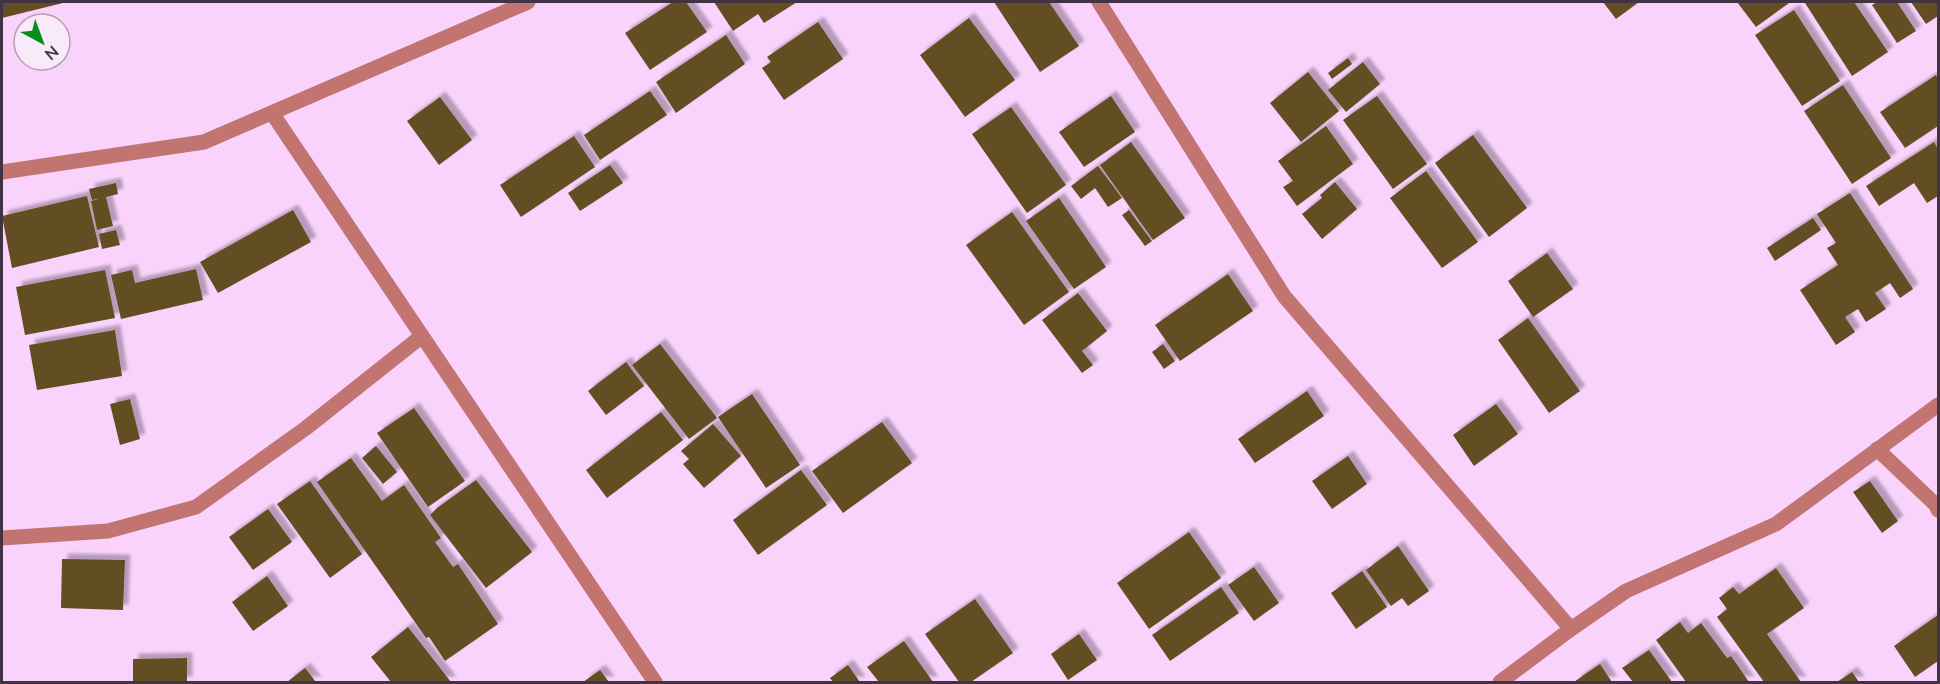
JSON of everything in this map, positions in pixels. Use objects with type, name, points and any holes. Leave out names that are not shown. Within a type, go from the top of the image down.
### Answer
[{"type":"street","points":[[2,172],[204,142],[528,2]]},
{"type":"street","points":[[1100,2],[1284,296],[1571,628]]},
{"type":"street","points":[[272,113],[655,682]]},
{"type":"street","points":[[2,538],[108,531],[196,507],[306,428],[422,336]]},
{"type":"street","points":[[1500,682],[1571,628],[1626,591],[1776,524],[1938,405]]},
{"type":"street","points":[[1877,449],[1936,505],[1938,510]]},
{"type":"building","points":[[2,2],[67,2],[26,12],[12,12],[12,16],[2,18]]},
{"type":"building","points":[[673,2],[686,2],[707,32],[650,70],[625,33]]},
{"type":"building","points":[[714,2],[797,2],[764,23],[758,14],[733,31]]},
{"type":"building","points":[[994,2],[1049,2],[1079,46],[1040,72]]},
{"type":"building","points":[[1603,2],[1639,2],[1616,19]]},
{"type":"building","points":[[1737,2],[1788,2],[1789,3],[1756,27]]},
{"type":"building","points":[[1854,2],[1888,52],[1852,76],[1805,3]]},
{"type":"building","points":[[1877,2],[1897,2],[1916,31],[1897,43],[1872,5]]},
{"type":"building","points":[[1911,2],[1938,2],[1938,16],[1926,24]]},
{"type":"building","points":[[1794,10],[1840,81],[1802,106],[1755,35]]},
{"type":"building","points":[[969,18],[1015,80],[965,117],[920,55]]},
{"type":"building","points":[[818,22],[843,59],[784,100],[762,68],[771,62],[767,57]]},
{"type":"building","points":[[726,35],[745,64],[676,113],[656,82]]},
{"type":"building","points":[[1348,58],[1352,64],[1332,79],[1328,73]]},
{"type":"building","points":[[1363,62],[1380,84],[1346,112],[1328,90]]},
{"type":"building","points":[[1308,72],[1339,111],[1301,142],[1270,103]]},
{"type":"building","points":[[1936,75],[1938,79],[1938,126],[1905,148],[1880,112]]},
{"type":"building","points":[[1843,85],[1891,158],[1852,184],[1804,111]]},
{"type":"building","points":[[650,91],[667,115],[600,160],[584,135]]},
{"type":"building","points":[[1111,96],[1135,132],[1084,167],[1059,132]]},
{"type":"building","points":[[1377,96],[1427,164],[1393,189],[1343,120]]},
{"type":"building","points":[[440,97],[472,140],[439,165],[407,121]]},
{"type":"building","points":[[1011,107],[1066,185],[1027,213],[972,134]]},
{"type":"building","points":[[1326,126],[1353,164],[1297,206],[1283,187],[1293,181],[1278,161]]},
{"type":"building","points":[[1473,135],[1527,208],[1489,237],[1435,163]]},
{"type":"building","points":[[574,136],[595,167],[521,217],[500,185]]},
{"type":"building","points":[[1131,142],[1185,218],[1153,240],[1100,165]]},
{"type":"building","points":[[1934,142],[1938,149],[1938,196],[1927,203],[1914,183],[1879,206],[1866,186]]},
{"type":"building","points":[[610,165],[623,183],[580,211],[568,193]]},
{"type":"building","points":[[1098,166],[1122,198],[1108,207],[1095,188],[1081,199],[1071,186]]},
{"type":"building","points":[[1426,171],[1478,242],[1442,268],[1390,198]]},
{"type":"building","points":[[1335,182],[1357,209],[1322,239],[1302,214],[1322,198],[1320,195]]},
{"type":"building","points":[[116,183],[118,194],[106,197],[113,226],[97,230],[91,201],[98,199],[92,200],[89,189]]},
{"type":"building","points":[[1850,193],[1913,289],[1900,298],[1890,283],[1875,293],[1886,309],[1866,322],[1858,309],[1845,317],[1855,332],[1836,345],[1800,290],[1838,265],[1827,248],[1836,243],[1817,214]]},
{"type":"building","points":[[87,196],[99,247],[12,268],[2,216]]},
{"type":"building","points":[[1059,198],[1106,267],[1074,289],[1026,221]]},
{"type":"building","points":[[293,210],[311,242],[218,293],[200,262]]},
{"type":"building","points":[[1129,210],[1152,241],[1145,246],[1122,215]]},
{"type":"building","points":[[1012,212],[1069,292],[1024,325],[966,245]]},
{"type":"building","points":[[1813,218],[1821,230],[1775,261],[1767,248]]},
{"type":"building","points":[[116,230],[120,245],[102,249],[99,234]]},
{"type":"building","points":[[1547,253],[1573,289],[1533,317],[1508,281]]},
{"type":"building","points":[[196,269],[203,300],[121,319],[111,275],[132,270],[135,283]]},
{"type":"building","points":[[105,270],[115,318],[25,335],[16,287]]},
{"type":"building","points":[[1228,274],[1253,311],[1180,361],[1155,325]]},
{"type":"building","points":[[1078,293],[1107,331],[1082,351],[1093,365],[1082,373],[1042,320]]},
{"type":"building","points":[[1528,318],[1580,391],[1549,413],[1498,340]]},
{"type":"building","points":[[115,330],[122,376],[37,390],[29,345]]},
{"type":"building","points":[[660,344],[717,418],[689,439],[632,365]]},
{"type":"building","points":[[1163,344],[1175,361],[1164,369],[1152,352]]},
{"type":"building","points":[[626,362],[644,386],[606,415],[588,391]]},
{"type":"building","points":[[1307,391],[1324,416],[1255,463],[1238,439]]},
{"type":"building","points":[[752,394],[800,465],[766,488],[718,417]]},
{"type":"building","points":[[130,399],[140,439],[120,445],[110,404]]},
{"type":"building","points":[[1496,404],[1518,434],[1474,466],[1453,435]]},
{"type":"building","points":[[414,408],[465,481],[428,507],[377,433]]},
{"type":"building","points":[[661,412],[683,440],[607,498],[586,470]]},
{"type":"building","points":[[882,422],[912,463],[843,513],[812,471]]},
{"type":"building","points":[[713,424],[741,456],[704,488],[683,464],[689,459],[681,451]]},
{"type":"building","points":[[376,446],[397,472],[383,484],[362,458]]},
{"type":"building","points":[[1348,456],[1367,484],[1332,509],[1312,481]]},
{"type":"building","points":[[351,458],[382,501],[404,485],[441,538],[435,542],[453,567],[458,564],[498,624],[445,661],[429,637],[426,638],[317,482]]},
{"type":"building","points":[[801,470],[827,505],[758,555],[733,520]]},
{"type":"building","points":[[476,480],[532,552],[486,588],[430,515]]},
{"type":"building","points":[[310,481],[362,554],[330,578],[277,504]]},
{"type":"building","points":[[1870,481],[1898,521],[1882,533],[1853,492]]},
{"type":"building","points":[[268,509],[292,542],[253,570],[229,537]]},
{"type":"building","points":[[1189,532],[1221,578],[1149,629],[1117,583]]},
{"type":"building","points":[[1398,546],[1429,591],[1408,606],[1402,598],[1391,606],[1366,570]]},
{"type":"building","points":[[62,559],[125,560],[123,610],[61,608]]},
{"type":"building","points":[[1254,567],[1279,603],[1254,621],[1228,585]]},
{"type":"building","points":[[1776,568],[1804,608],[1767,634],[1801,682],[1764,682],[1717,617],[1727,609],[1719,598],[1733,587],[1739,594]]},
{"type":"building","points":[[1362,571],[1387,607],[1356,629],[1331,593]]},
{"type":"building","points":[[267,576],[288,606],[253,631],[232,602]]},
{"type":"building","points":[[1221,587],[1239,613],[1170,661],[1152,635]]},
{"type":"building","points":[[975,599],[1013,653],[971,682],[959,682],[925,634]]},
{"type":"building","points":[[1938,615],[1938,661],[1915,677],[1894,646]]},
{"type":"building","points":[[1680,622],[1688,633],[1701,623],[1727,658],[1731,656],[1749,682],[1686,682],[1656,640]]},
{"type":"building","points":[[408,627],[451,682],[391,682],[371,657]]},
{"type":"building","points":[[1079,634],[1097,660],[1068,680],[1051,654]]},
{"type":"building","points":[[904,641],[933,682],[879,682],[867,667]]},
{"type":"building","points":[[1649,650],[1672,682],[1633,682],[1622,668]]},
{"type":"building","points":[[187,658],[187,682],[133,682],[133,659]]},
{"type":"building","points":[[1600,664],[1612,682],[1574,682],[1588,672]]},
{"type":"building","points":[[848,665],[860,682],[833,682],[830,678]]},
{"type":"building","points":[[305,668],[316,682],[287,682]]},
{"type":"building","points":[[600,670],[609,682],[583,682]]},
{"type":"building","points":[[1852,672],[1859,682],[1837,682]]}]
